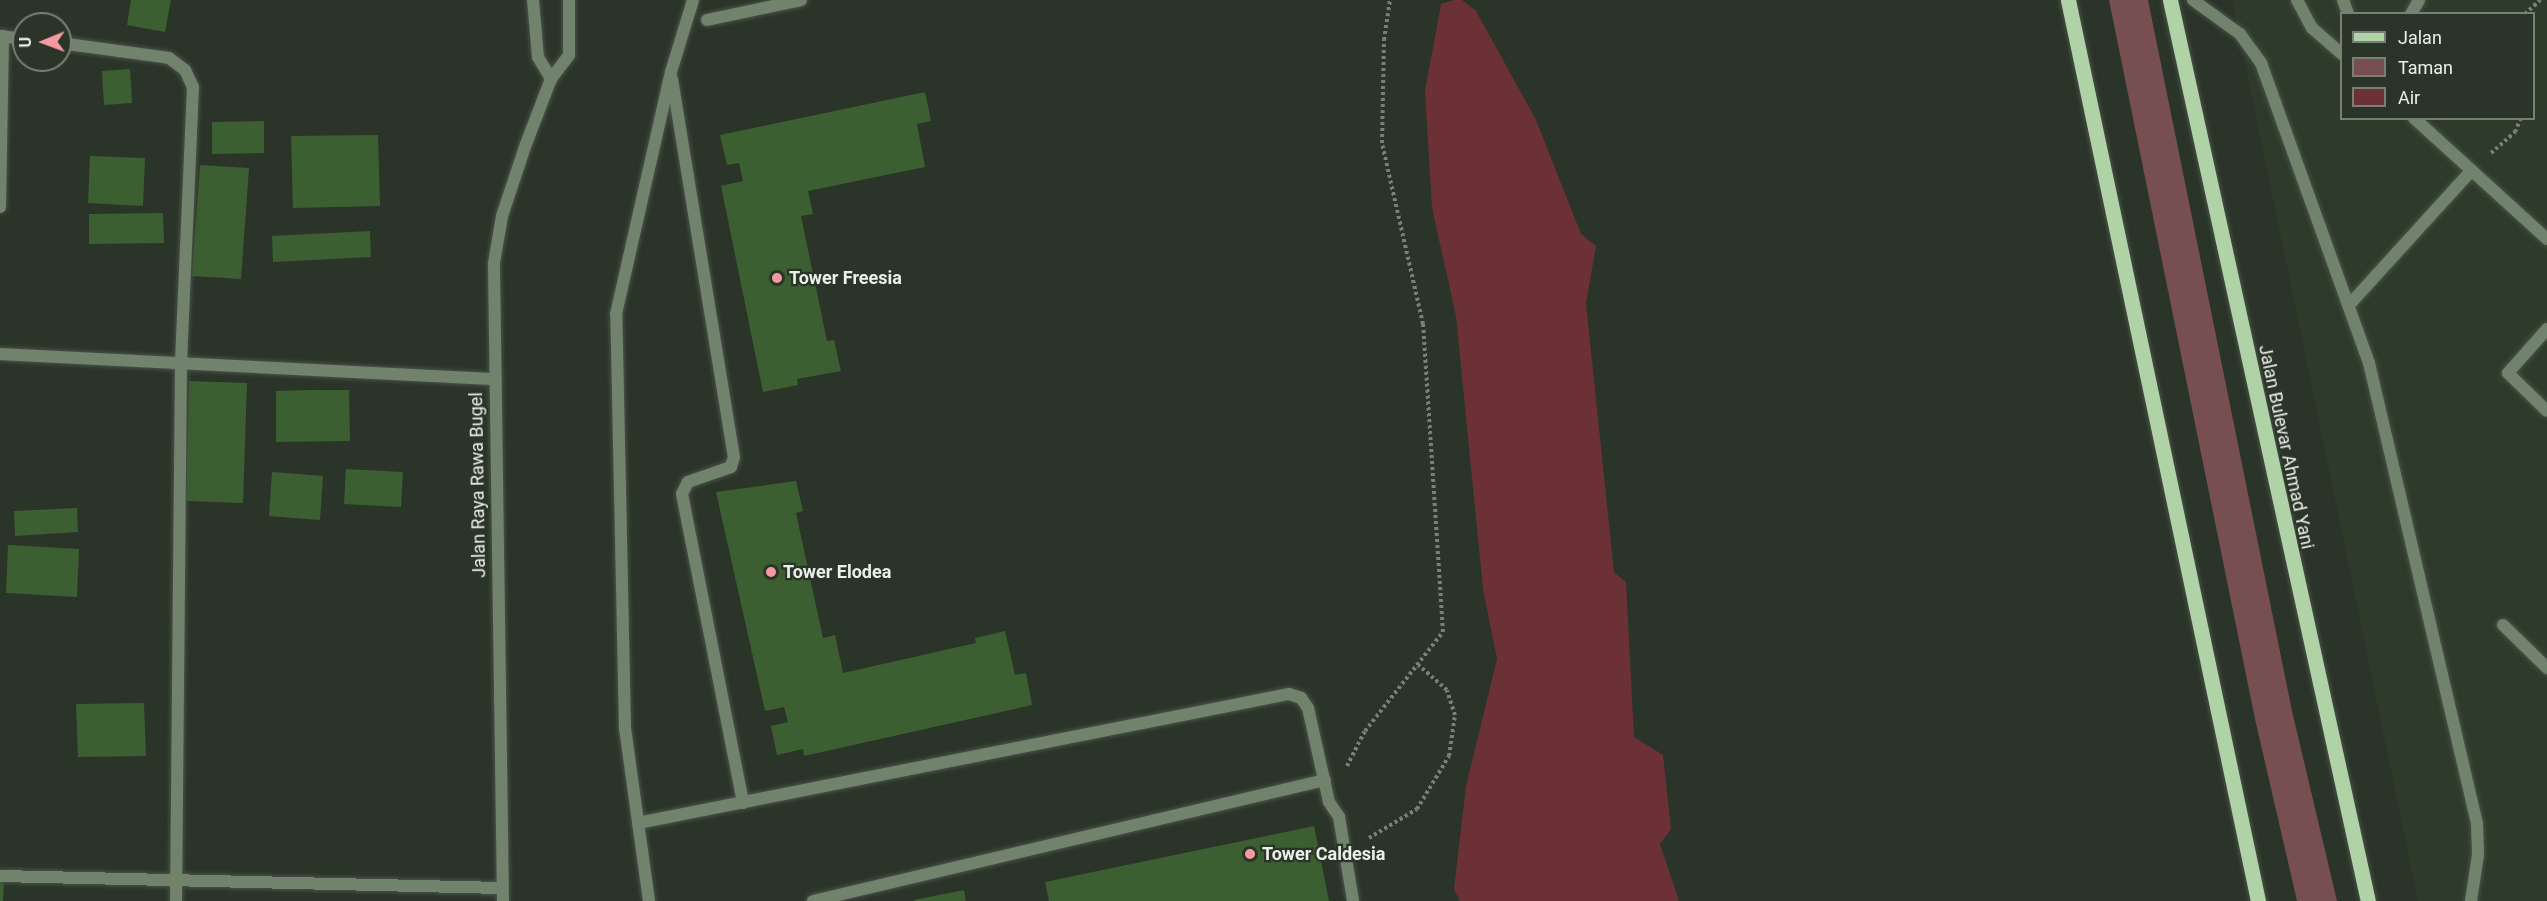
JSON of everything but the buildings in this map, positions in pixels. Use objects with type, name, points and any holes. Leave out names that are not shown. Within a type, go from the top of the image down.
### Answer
[{"type":"main road","points":[[2068,0],[2258,901]]},
{"type":"main road","name":"Jalan Bulevar Ahmad Yani","points":[[2170,0],[2368,901]]},
{"type":"street","points":[[533,0],[538,57],[551,79]]},
{"type":"street","name":"Jalan Raya Rawa Bugel","points":[[503,901],[494,263],[498,237],[522,154],[551,79],[568,55],[569,0]]},
{"type":"street","points":[[649,901],[626,729],[616,314],[671,72],[693,0]]},
{"type":"street","points":[[707,20],[801,0]]},
{"type":"street","points":[[2193,0],[2240,34],[2261,63],[2350,304],[2369,363],[2477,824],[2478,855],[2471,901]]},
{"type":"street","points":[[2297,0],[2312,28],[2340,52]]},
{"type":"street","points":[[0,207],[1,36]]},
{"type":"street","points":[[72,46],[169,58],[185,70],[193,87],[181,363],[176,901]]},
{"type":"street","points":[[671,72],[734,457],[731,467],[688,482],[682,494],[743,803]]},
{"type":"street","points":[[2416,120],[2547,239]]},
{"type":"street","points":[[2350,304],[2472,170]]},
{"type":"street","points":[[2547,329],[2508,373],[2547,411]]},
{"type":"street","points":[[0,354],[495,379]]},
{"type":"street","points":[[2502,626],[2547,668]]},
{"type":"street","points":[[638,823],[1289,694],[1301,698],[1308,708],[1329,802],[1339,817],[1353,901]]},
{"type":"street","points":[[813,901],[1325,780]]},
{"type":"street","points":[[0,876],[502,888]]},
{"type":"path","points":[[1329,802],[1365,731],[1443,632],[1423,324],[1382,143],[1384,40],[1390,0]]},
{"type":"path","points":[[2527,12],[2540,0]]},
{"type":"path","points":[[2472,170],[2515,132],[2520,120]]},
{"type":"path","points":[[1345,852],[1417,808],[1449,756],[1455,715],[1447,690],[1418,664]]},
{"type":"shaded area","points":[[2232,0],[2547,0],[2547,901],[2418,901]]},
{"type":"green space","points":[[2109,0],[2148,0],[2292,711],[2337,901],[2297,901],[2255,719]]},
{"type":"water","points":[[1462,0],[1476,11],[1536,120],[1581,234],[1596,246],[1586,303],[1614,572],[1626,582],[1634,737],[1663,755],[1671,829],[1660,844],[1679,901],[1460,901],[1454,889],[1466,786],[1497,659],[1483,589],[1456,316],[1432,208],[1425,91],[1441,4]]},
{"type":"place","name":"Tower Freesia","points":[[777,278]]},
{"type":"place","name":"Tower Elodea","points":[[771,572]]},
{"type":"place","name":"Tower Caldesia","points":[[1250,854]]}]
